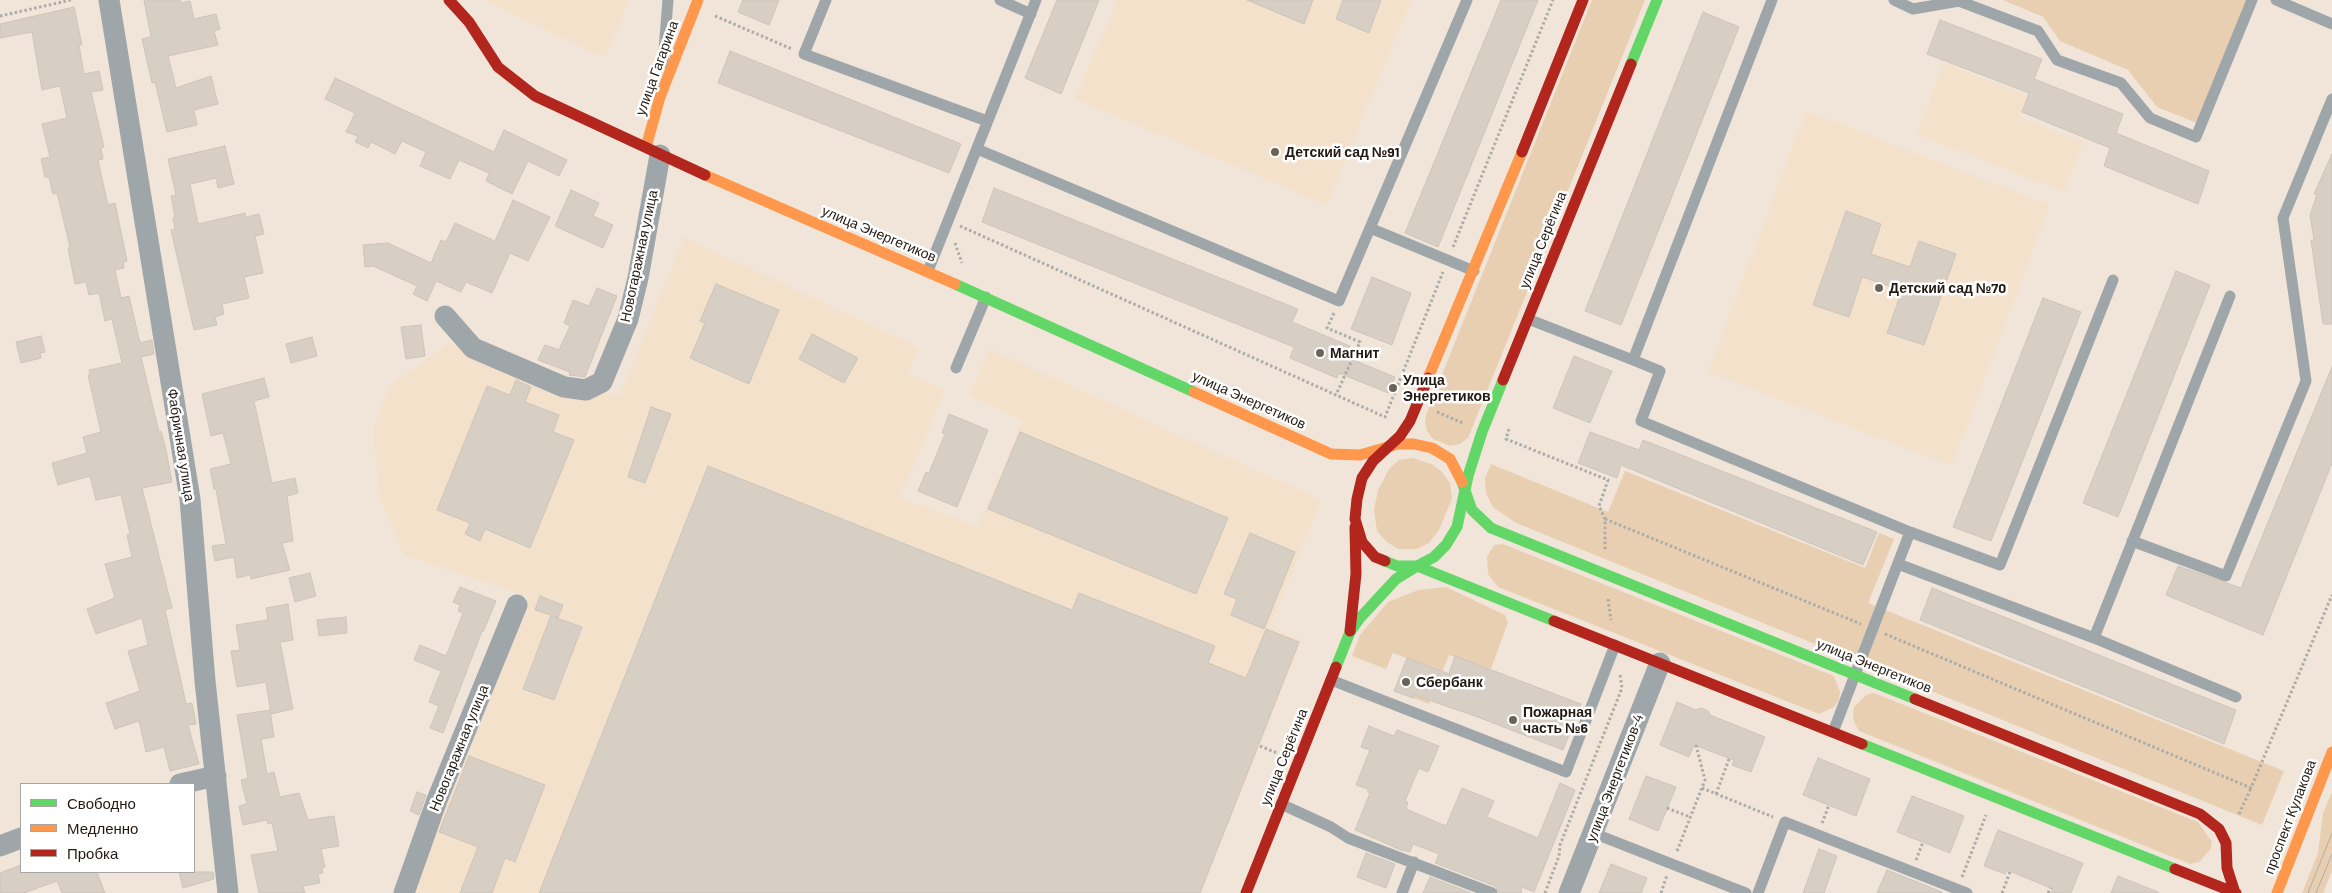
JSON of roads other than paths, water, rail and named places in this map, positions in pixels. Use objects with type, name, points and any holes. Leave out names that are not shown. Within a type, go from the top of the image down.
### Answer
[{"type":"street","name":"Фабричная улица","points":[[109,0],[190,499],[205,681],[228,893]]},
{"type":"street","name":"улица Энергетиков","points":[[448,0],[469,22],[498,66],[510,78],[536,96],[653,151],[928,271],[1331,454]]},
{"type":"street","points":[[1350,632],[1356,574],[1355,519],[1362,478],[1372,460],[1400,436],[1410,421],[1474,271],[1583,0]]},
{"type":"street","name":"улица Серёгина","points":[[1465,494],[1468,476],[1482,432],[1657,0]]},
{"type":"street","name":"улица Гагарина","points":[[653,151],[660,98],[697,4]]},
{"type":"street","name":"Новогаражная улица","points":[[445,316],[473,348],[555,383],[586,390],[602,382],[628,319],[638,278],[653,151]]},
{"type":"street","points":[[1331,454],[1347,456],[1382,450],[1398,444],[1414,444],[1432,448],[1450,459],[1459,474],[1465,494],[1457,527],[1446,545],[1434,557],[1396,580],[1359,619],[1350,632]]},
{"type":"street","points":[[1331,454],[1342,466]]},
{"type":"street","points":[[1350,484],[1355,519],[1362,542],[1375,557],[1397,566],[1417,566]]},
{"type":"street","name":"улица Энергетиков","points":[[1465,494],[1478,517],[1491,528],[2200,814],[2219,829],[2226,843],[2227,868],[2236,893]]},
{"type":"street","name":"улица Энергетиков","points":[[1417,566],[1993,796],[2196,881],[2236,893]]},
{"type":"street","name":"Новогаражная улица","points":[[404,893],[437,800],[517,605]]},
{"type":"street","name":"улица Серёгина","points":[[1246,893],[1350,632]]},
{"type":"street","name":"улица Энергетиков-4","points":[[1570,893],[1660,663]]},
{"type":"street","name":"проспект Кулакова","points":[[2277,893],[2332,752]]},
{"type":"street","points":[[184,783],[216,776]]},
{"type":"street","points":[[0,846],[20,838]]},
{"type":"lane","points":[[660,98],[668,0]]},
{"type":"lane","points":[[826,0],[804,54],[987,121]]},
{"type":"lane","points":[[1000,0],[1031,14]]},
{"type":"lane","points":[[928,271],[1036,0]]},
{"type":"lane","points":[[977,149],[1340,301],[1467,0]]},
{"type":"lane","points":[[1632,360],[1772,0]]},
{"type":"lane","points":[[1894,0],[1913,8],[1959,0],[2038,31],[2057,60],[2121,83],[2150,118],[2196,137],[2252,0]]},
{"type":"lane","points":[[2276,0],[2332,24]]},
{"type":"lane","points":[[2132,541],[2226,576],[2306,382],[2283,218],[2332,99]]},
{"type":"lane","points":[[1370,228],[1474,271]]},
{"type":"lane","points":[[1527,319],[1660,371],[1641,421],[1910,532],[2000,565],[2112,280]]},
{"type":"lane","points":[[2094,638],[2230,296]]},
{"type":"lane","points":[[956,368],[986,297]]},
{"type":"lane","points":[[1833,732],[1910,532]]},
{"type":"lane","points":[[1898,564],[2094,638],[2236,697]]},
{"type":"lane","points":[[1331,680],[1566,772],[1615,645]]},
{"type":"lane","points":[[1281,804],[1331,827],[1348,838],[1492,893]]},
{"type":"lane","points":[[1758,893],[1786,822],[1962,891]]},
{"type":"lane","points":[[1593,833],[1746,893]]},
{"type":"lane","points":[[1402,893],[1414,862]]},
{"type":"tram line","points":[[2308,893],[2332,833]]},
{"type":"tram line","points":[[2316,893],[2332,854]]},
{"type":"place","name":"Детский сад №91","points":[[1275,152]]},
{"type":"place","name":"Детский сад №70","points":[[1879,288]]},
{"type":"place","name":"Магнит","points":[[1320,353]]},
{"type":"place","name":"Улица Энергетиков","points":[[1393,388]]},
{"type":"place","name":"Сбербанк","points":[[1406,682]]},
{"type":"place","name":"Пожарная часть №6","points":[[1513,720]]}]
